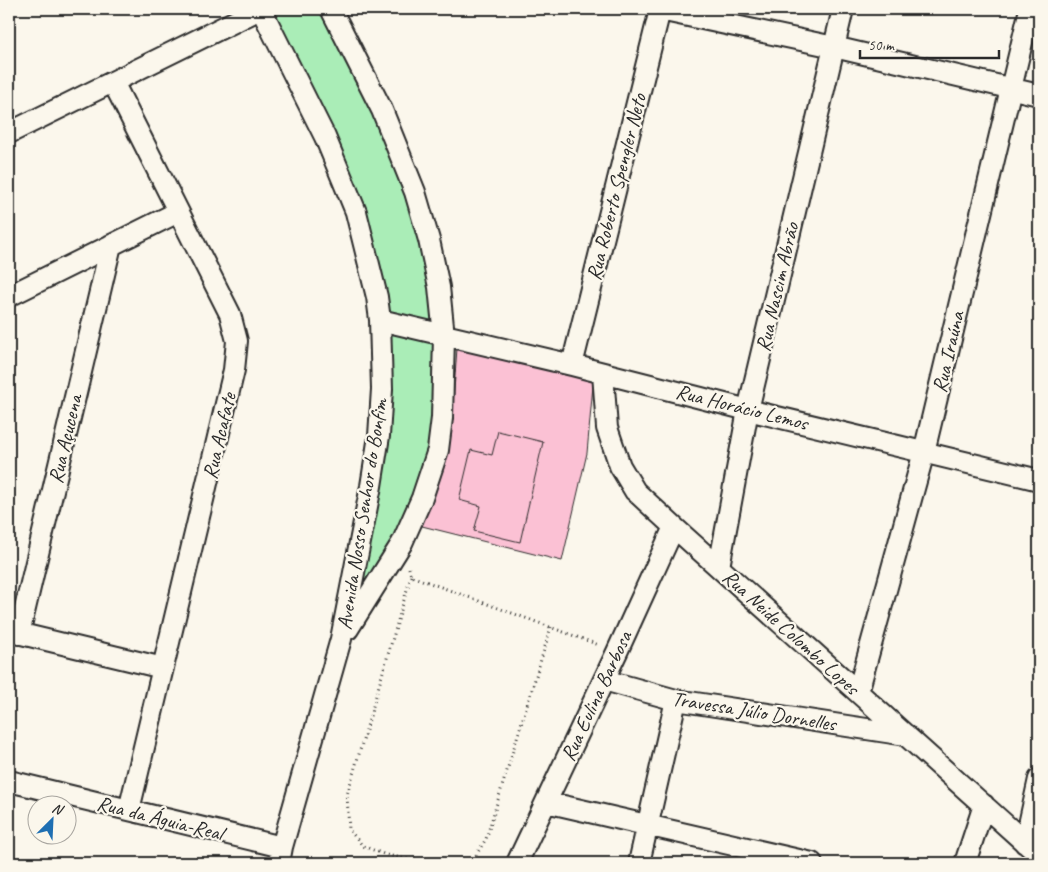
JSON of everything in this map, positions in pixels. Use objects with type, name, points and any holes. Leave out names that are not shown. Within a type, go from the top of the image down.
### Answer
[{"type":"street","points":[[9,133],[260,9]]},
{"type":"street","name":"Avenida Nosso Senhor do Bonfim","points":[[260,9],[325,137],[356,212],[377,297],[380,320],[382,389],[379,436],[341,639]]},
{"type":"street","name":"Avenida Nosso Senhor do Bonfim","points":[[331,9],[382,110],[415,192],[429,240],[439,287],[444,336],[442,418],[438,450],[422,498],[402,543],[341,639]]},
{"type":"street","name":"Rua Nascim Abrão","points":[[719,567],[748,410],[843,9]]},
{"type":"street","name":"Rua Iraúna","points":[[858,692],[924,452],[1030,9]]},
{"type":"street","points":[[660,10],[834,47],[1039,95]]},
{"type":"street","name":"Rua Roberto Spengler Neto","points":[[572,365],[660,10]]},
{"type":"street","name":"Rua Acafate","points":[[113,82],[230,314],[237,341],[234,370],[129,810]]},
{"type":"street","points":[[9,296],[178,212]]},
{"type":"street","name":"Rua Açucena","points":[[14,632],[111,245]]},
{"type":"street","name":"Rua Horácio Lemos","points":[[380,320],[572,365],[748,410],[1039,480]]},
{"type":"street","name":"Rua Neide Colombo Lopes","points":[[603,373],[607,428],[620,466],[635,490],[1032,849]]},
{"type":"street","name":"Rua Eulina Barbosa","points":[[517,863],[618,652],[674,527]]},
{"type":"street","points":[[14,632],[163,668]]},
{"type":"street","points":[[281,855],[341,639]]},
{"type":"street","name":"Travessa Júlio Dornelles","points":[[604,680],[676,700],[906,735]]},
{"type":"street","points":[[639,863],[676,700]]},
{"type":"street","points":[[1032,849],[1039,779]]},
{"type":"street","name":"Rua da Águia-Real","points":[[9,781],[129,810],[281,855]]},
{"type":"street","points":[[546,802],[812,863]]},
{"type":"street","points":[[965,863],[984,805]]},
{"type":"path","points":[[402,543],[411,576],[347,795],[349,830],[363,846],[386,855],[428,863]]},
{"type":"path","points":[[411,576],[618,652]]},
{"type":"path","points":[[464,863],[473,860],[486,839],[551,627]]},
{"type":"green space","points":[[279,9],[325,9],[382,132],[412,206],[424,249],[439,336],[434,439],[402,524],[358,599],[385,301],[368,218],[339,149],[272,12]]},
{"type":"building","points":[[457,348],[594,374],[587,453],[562,561],[422,526],[431,500],[452,419]]},
{"type":"building","points":[[498,431],[543,442],[520,542],[474,531],[481,506],[459,500],[471,450],[492,455]]}]
